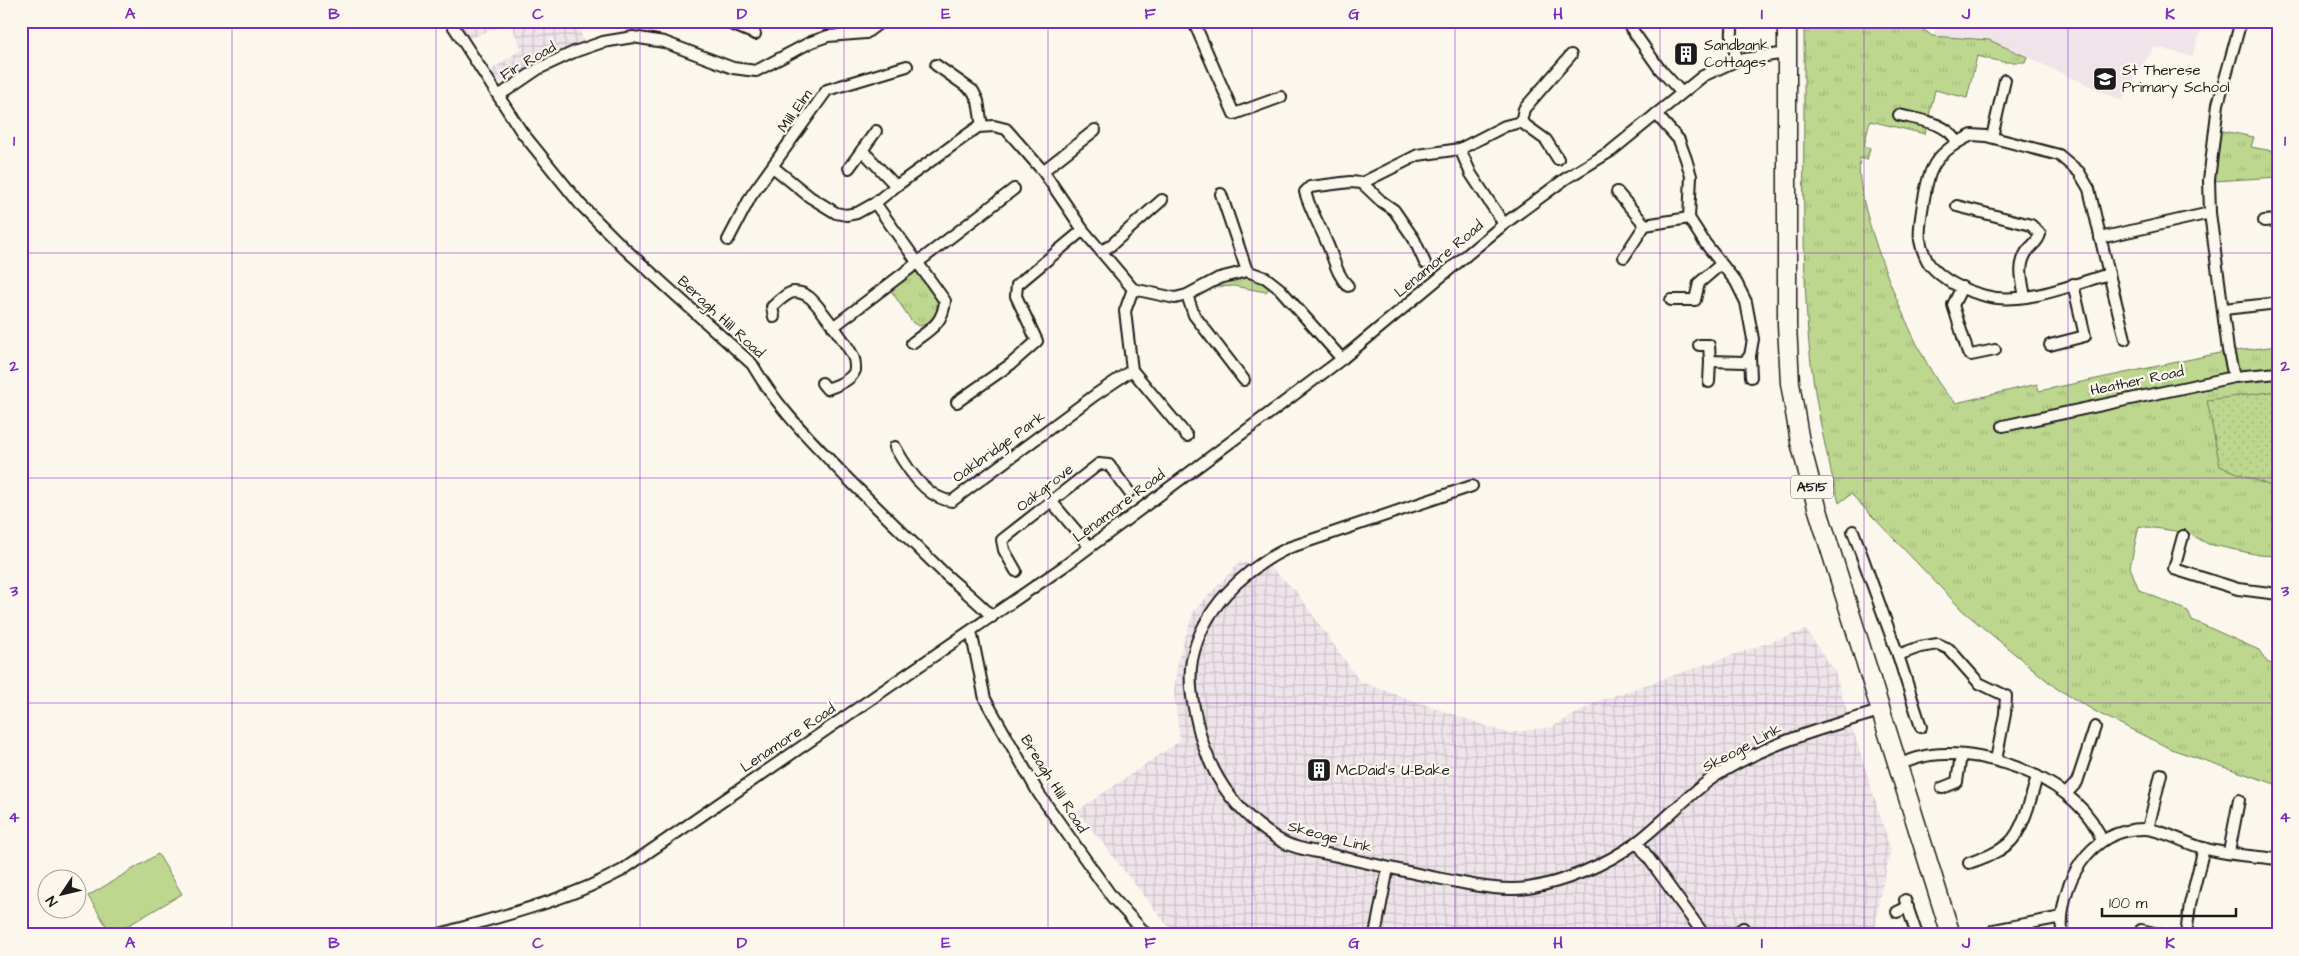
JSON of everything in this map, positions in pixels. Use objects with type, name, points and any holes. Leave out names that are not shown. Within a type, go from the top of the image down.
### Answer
[{"type":"highway","name":"A515","points":[[1786,21],[1787,325],[1790,384],[1800,442],[1817,507],[1951,935]]},
{"type":"street","name":"Beragh Hill Road","points":[[450,21],[500,95],[521,131],[580,204],[625,249],[752,364],[766,388],[795,424],[894,524],[992,617]]},
{"type":"street","points":[[724,21],[755,34]]},
{"type":"street","name":"Fir Road","points":[[500,95],[538,69],[574,52],[603,42],[633,37],[664,42],[733,68],[756,70],[811,42],[828,36],[866,33],[882,21]]},
{"type":"street","points":[[1191,21],[1196,27],[1234,114],[1281,97]]},
{"type":"street","points":[[1626,21],[1659,68],[1681,92]]},
{"type":"street","points":[[1734,21],[1732,38],[1738,60]]},
{"type":"street","points":[[2234,377],[2228,350],[2224,308],[2210,213],[2209,180],[2214,124],[2226,72],[2241,21]]},
{"type":"street","name":"Lenamore Road","points":[[437,935],[567,896],[621,871],[992,617],[1342,360],[1504,224],[1565,179],[1611,151],[1702,76],[1738,60],[1787,53]]},
{"type":"street","points":[[1521,122],[1524,109],[1571,55]]},
{"type":"street","points":[[936,65],[973,91],[978,101],[982,126]]},
{"type":"street","name":"Mill Elm","points":[[728,240],[746,205],[774,168],[827,90],[907,66]]},
{"type":"street","points":[[1992,137],[2005,80]]},
{"type":"street","points":[[1656,114],[1679,140],[1686,159],[1691,176],[1689,218],[1736,282],[1746,302],[1753,339],[1750,356],[1751,377]]},
{"type":"street","points":[[1899,115],[1943,127],[1950,132],[1957,142]]},
{"type":"street","points":[[1348,286],[1340,278],[1328,244],[1304,192],[1310,187],[1350,182],[1362,183],[1418,155],[1460,149],[1505,126],[1521,122],[1546,140],[1558,159]]},
{"type":"street","points":[[774,168],[810,197],[836,213],[846,215],[857,212],[874,203],[982,126],[1006,129],[1043,171],[1083,230],[1133,290],[1174,298],[1187,295],[1219,278],[1248,271],[1266,278],[1280,289],[1342,360]]},
{"type":"street","points":[[1043,171],[1095,130]]},
{"type":"street","points":[[850,168],[876,131]]},
{"type":"street","points":[[2109,274],[2016,299],[1988,297],[1951,282],[1930,264],[1920,240],[1922,209],[1932,168],[1957,142],[1972,135],[1992,137],[2059,155],[2079,172],[2089,189],[2125,339]]},
{"type":"street","points":[[1460,149],[1471,174],[1504,224]]},
{"type":"street","points":[[862,151],[896,186]]},
{"type":"street","points":[[1362,183],[1381,201],[1394,210],[1414,239],[1425,263]]},
{"type":"street","points":[[833,327],[1014,189]]},
{"type":"street","points":[[1617,192],[1645,225]]},
{"type":"street","points":[[1221,194],[1248,271]]},
{"type":"street","points":[[1101,251],[1110,246],[1162,200]]},
{"type":"street","points":[[874,203],[946,301],[944,314],[935,326],[912,343]]},
{"type":"street","points":[[1957,206],[2023,222],[2037,229],[2040,234],[2038,239],[2029,248],[2021,264],[2025,297]]},
{"type":"street","points":[[2100,238],[2210,213]]},
{"type":"street","points":[[1624,257],[1645,225],[1689,218]]},
{"type":"street","points":[[2264,221],[2278,220]]},
{"type":"street","points":[[957,402],[1011,364],[1037,341],[1016,296],[1017,284],[1083,230]]},
{"type":"street","points":[[1671,300],[1695,300],[1699,283],[1721,264]]},
{"type":"street","points":[[2050,345],[2085,336],[2073,284]]},
{"type":"street","points":[[1962,287],[1953,305],[1968,353],[1971,355],[1994,350]]},
{"type":"street","points":[[1133,290],[1125,311],[1132,370],[1187,436]]},
{"type":"street","points":[[774,317],[772,307],[783,297],[795,292],[803,293],[810,298],[833,327],[855,359],[855,368],[850,377],[836,386],[827,389],[822,383]]},
{"type":"street","points":[[1187,295],[1194,315],[1244,380]]},
{"type":"street","points":[[2224,308],[2278,303]]},
{"type":"street","points":[[1699,345],[1709,345],[1709,382]]},
{"type":"street","points":[[1710,361],[1744,362],[1750,356]]},
{"type":"street","name":"Oakbridge Park","points":[[895,447],[904,464],[925,487],[938,498],[952,501],[1132,370]]},
{"type":"street","name":"Heather Road","points":[[2003,426],[2234,377],[2278,373]]},
{"type":"street","name":"Oakgrove","points":[[1016,571],[1004,550],[1002,540],[1099,464],[1109,465],[1129,492]]},
{"type":"street","name":"Skeoge Link","points":[[1472,486],[1288,548],[1265,559],[1244,575],[1223,599],[1204,626],[1192,661],[1191,696],[1203,746],[1220,783],[1242,812],[1284,843],[1388,868],[1481,887],[1526,888],[1562,880],[1594,867],[1637,842],[1669,813],[1726,771],[1792,739],[1880,711]]},
{"type":"street","points":[[1051,501],[1089,546]]},
{"type":"street","points":[[1854,531],[1898,654],[1921,727]]},
{"type":"street","points":[[2183,536],[2174,569],[2238,589],[2278,594]]},
{"type":"street","name":"Breagh Hill Road","points":[[971,631],[985,699],[1039,794],[1112,897],[1147,935]]},
{"type":"street","points":[[1898,654],[1938,644],[1949,649],[1979,683],[2006,696],[2005,714],[1996,760]]},
{"type":"street","points":[[2066,794],[2077,782],[2095,727]]},
{"type":"street","points":[[1898,765],[1930,755],[1961,755],[1996,760],[2037,776],[2066,794],[2097,826],[2102,841]]},
{"type":"street","points":[[1942,788],[1957,782],[1961,755]]},
{"type":"street","points":[[2148,829],[2161,774]]},
{"type":"street","points":[[1969,863],[1991,855],[2010,843],[2026,815],[2037,776]]},
{"type":"street","points":[[2229,852],[2239,800]]},
{"type":"street","points":[[2062,935],[2062,917],[2066,892],[2074,871],[2087,854],[2102,841],[2128,830],[2148,829],[2204,848],[2278,859]]},
{"type":"street","points":[[1637,842],[1704,935]]},
{"type":"street","points":[[2186,935],[2190,904],[2204,848]]},
{"type":"street","points":[[1375,935],[1388,868]]},
{"type":"street","points":[[1897,912],[1907,904],[1917,935]]},
{"type":"street","points":[[1994,930],[2062,917]]},
{"type":"street","points":[[1734,935],[1743,928]]},
{"type":"street","points":[[2141,930],[2163,935]]},
{"type":"shaded area","points":[[477,21],[579,21],[584,48],[505,88],[491,70],[522,49],[510,23],[470,38],[461,28]]},
{"type":"shaded area","name":"St Therese Primary School","points":[[1942,21],[2205,21],[2192,56],[2154,47],[2122,101],[1990,40],[1932,36]]},
{"type":"shaded area","points":[[1240,562],[1270,567],[1296,591],[1360,682],[1507,733],[1552,727],[1599,701],[1806,630],[1834,670],[1891,850],[1879,900],[1875,935],[1175,935],[1077,811],[1180,741],[1174,692],[1178,659],[1194,611]]},
{"type":"green space","points":[[1804,21],[1913,21],[1932,36],[1989,40],[2027,57],[2025,62],[2003,62],[1977,56],[1967,98],[1935,90],[1925,134],[1870,121],[1864,146],[1870,148],[1867,160],[1860,158],[1860,179],[1865,208],[1875,241],[1902,312],[1931,371],[1944,391],[1956,403],[2037,384],[2039,391],[2220,353],[2278,346],[2278,556],[2259,555],[2208,544],[2192,535],[2139,526],[2130,567],[2139,590],[2188,611],[2192,620],[2259,650],[2267,662],[2278,667],[2278,785],[2171,749],[2098,713],[2056,688],[1963,611],[1851,494],[1839,503],[1818,413],[1811,367],[1807,320],[1804,208]]},
{"type":"green space","points":[[2218,130],[2254,137],[2251,147],[2278,152],[2278,177],[2214,181]]},
{"type":"green space","points":[[916,272],[930,284],[937,300],[935,315],[929,322],[920,326],[913,323],[890,289],[911,273]]},
{"type":"green space","points":[[1243,276],[1263,281],[1270,287],[1266,292],[1234,286],[1215,287],[1227,280]]},
{"type":"green space","points":[[2278,391],[2278,485],[2273,487],[2220,466],[2207,400]]},
{"type":"green space","points":[[158,854],[182,894],[112,935],[88,896]]},
{"type":"place","name":"Sandbank Cottages","points":[[1686,54]]},
{"type":"place","name":"St Therese Primary School","points":[[2105,79]]},
{"type":"place","name":"McDaid's U-Bake","points":[[1319,770]]}]
